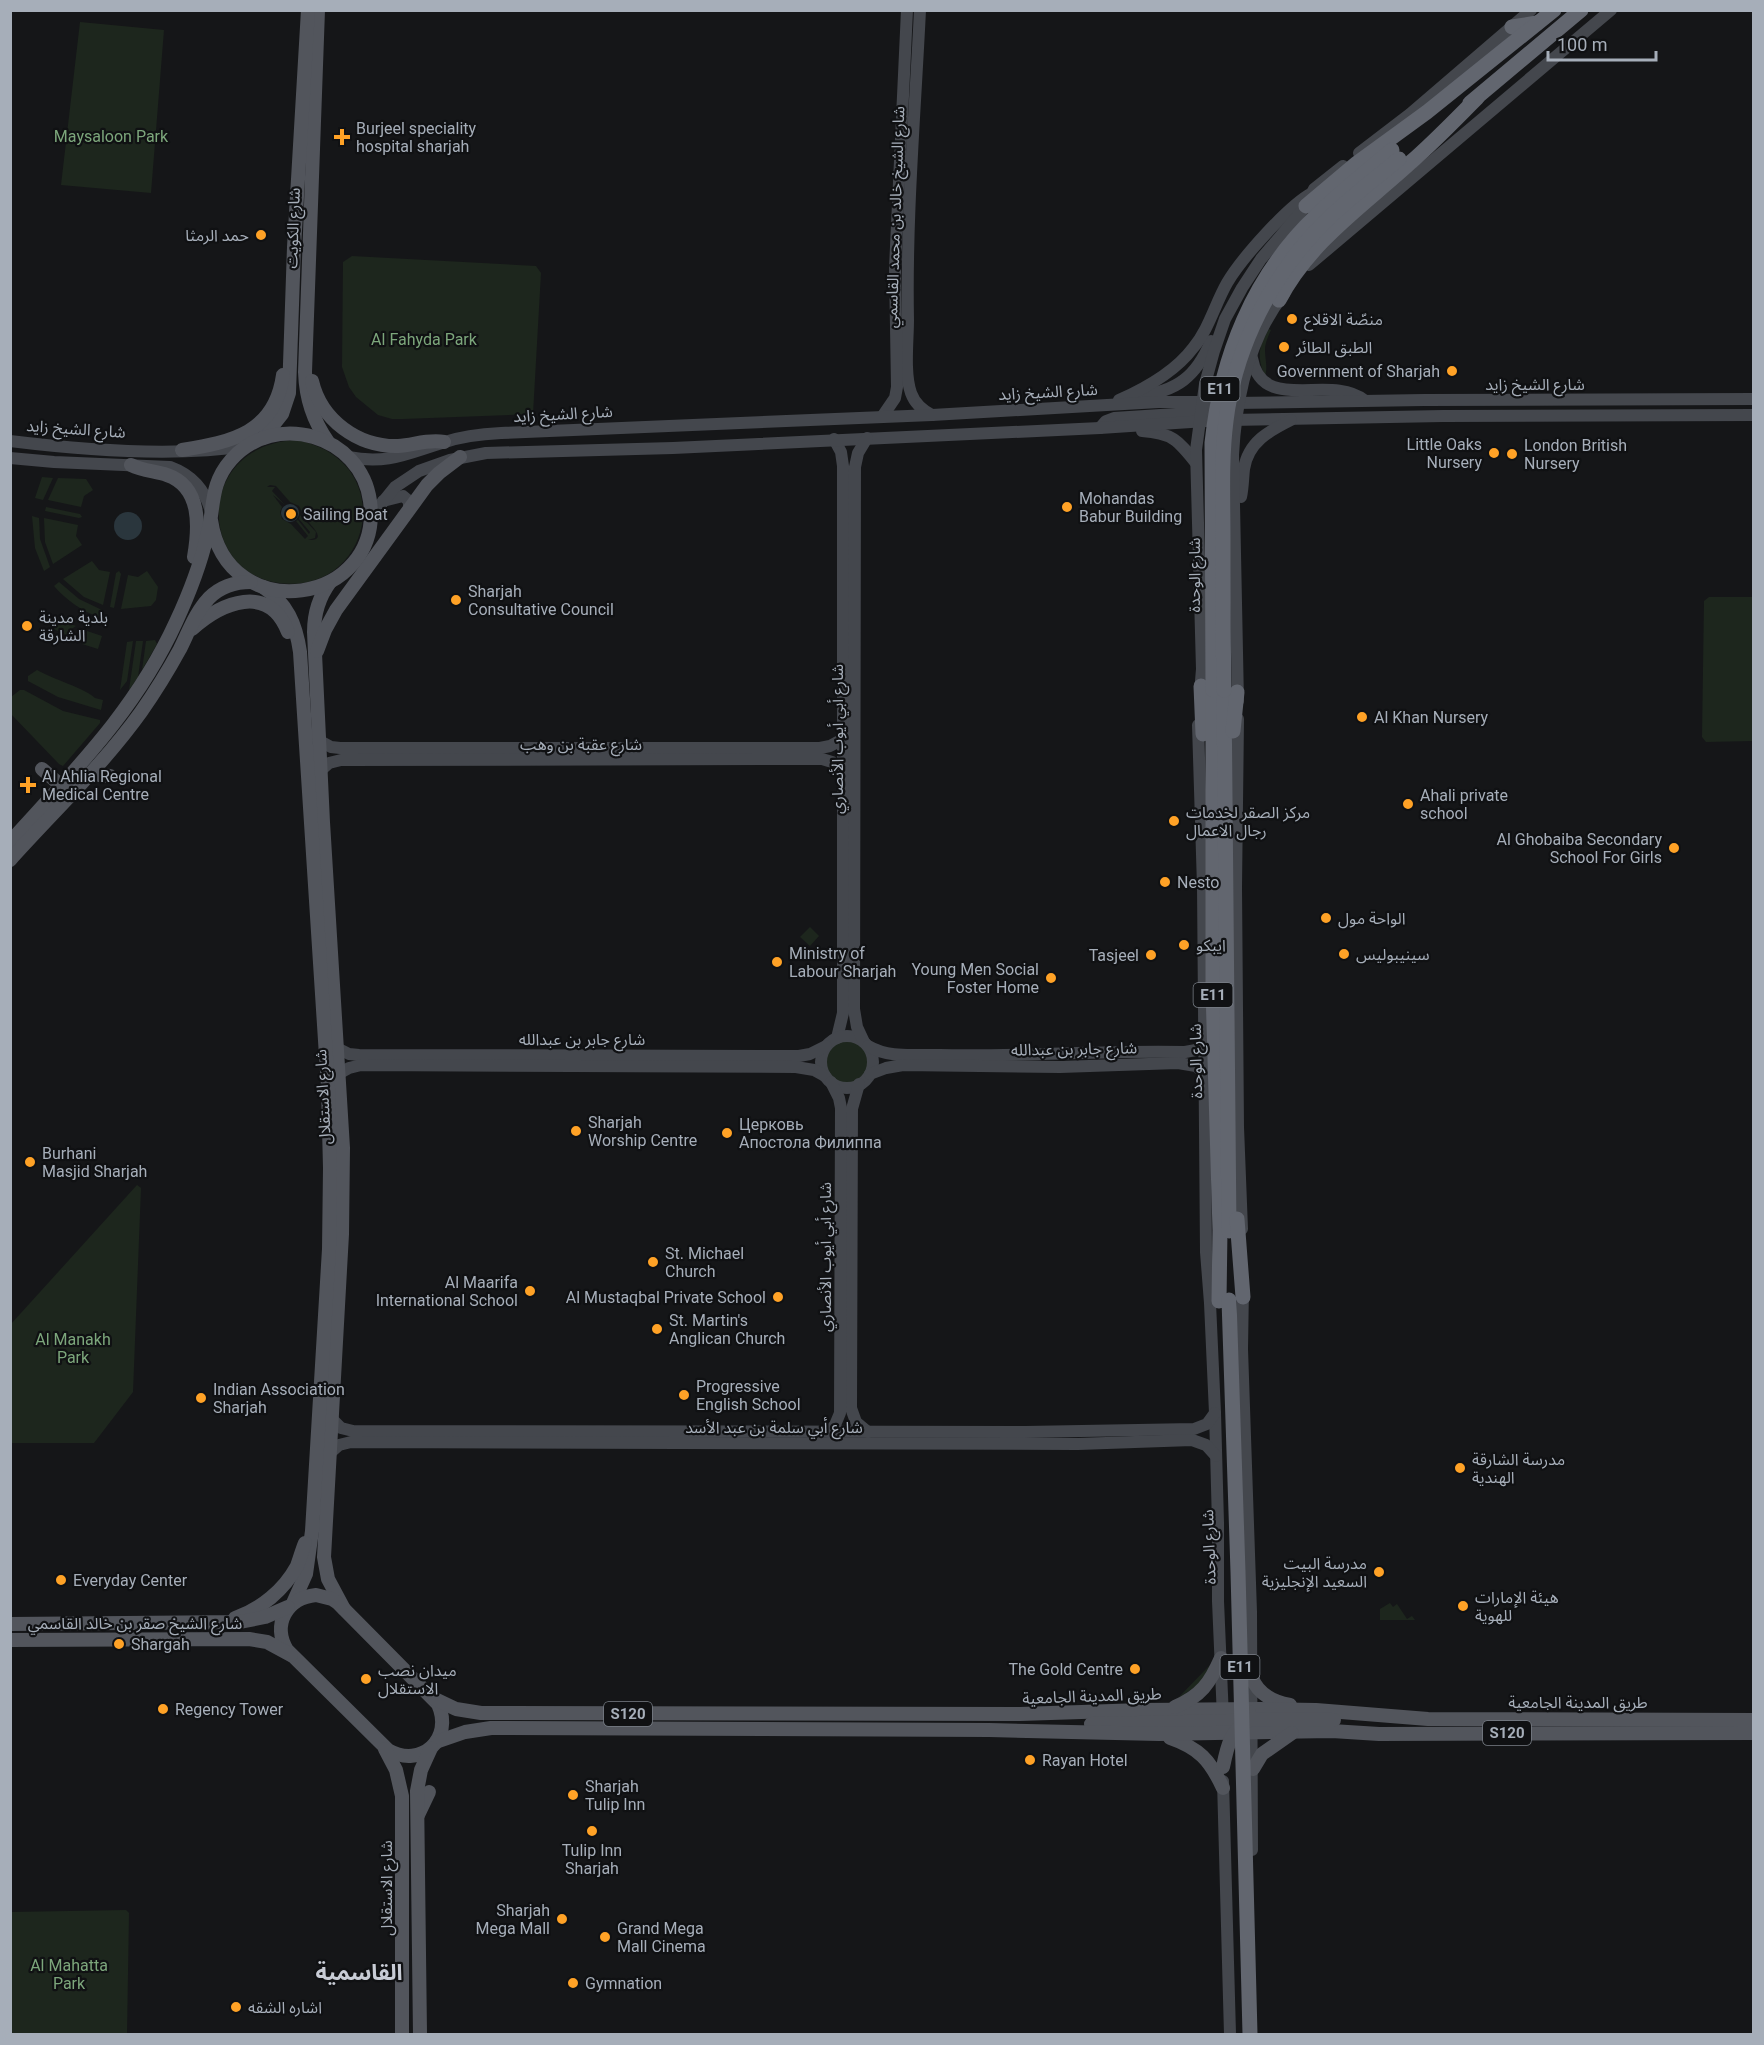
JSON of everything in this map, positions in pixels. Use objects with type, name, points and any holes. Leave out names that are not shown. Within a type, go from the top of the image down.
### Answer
[{"type":"highway","name":"E11","points":[[1396,155],[1506,51],[1535,16],[1554,10]]},
{"type":"highway","name":"E11","points":[[1396,155],[1477,98],[1581,10]]},
{"type":"highway","points":[[1512,27],[1535,16]]},
{"type":"highway","points":[[1309,200],[1506,51]]},
{"type":"highway","points":[[1280,300],[1293,276],[1322,240],[1416,158],[1477,98]]},
{"type":"highway","name":"شارع الوحدة","points":[[1239,2034],[1228,1572],[1225,1300],[1229,1162],[1219,837],[1223,446],[1230,396],[1244,347],[1253,324],[1277,280],[1308,240],[1396,155]]},
{"type":"highway","points":[[1219,690],[1219,837]]},
{"type":"highway","name":"شارع الوحدة","points":[[1219,837],[1208,990],[1238,1572],[1250,2034]]},
{"type":"main road","name":"شارع الكويت","points":[[263,438],[278,421],[288,400],[294,247],[308,10]]},
{"type":"main road","name":"شارع الكويت","points":[[318,10],[306,384],[308,401],[314,419],[328,442]]},
{"type":"main road","points":[[294,247],[298,256],[300,273],[308,276]]},
{"type":"main road","points":[[306,349],[319,402],[334,421],[349,433],[366,441],[384,445],[402,446],[429,441],[444,442]]},
{"type":"main road","points":[[182,450],[228,441],[257,426],[269,413],[277,398],[291,350]]},
{"type":"main road","points":[[10,842],[103,740],[155,664],[181,612],[198,567],[211,516],[212,497],[221,474],[230,461],[247,446],[263,438],[282,433],[301,433],[328,442],[348,457],[361,475],[367,489],[370,518],[367,537],[358,555],[345,570],[330,582],[314,589],[297,592],[279,591],[257,584],[236,570],[223,556],[215,539],[211,516]]},
{"type":"main road","points":[[315,662],[321,640],[336,610],[433,478],[460,457]]},
{"type":"main road","points":[[131,465],[176,479],[187,489],[194,502],[196,543],[181,612]]},
{"type":"main road","name":"شارع الاستقلال","points":[[292,1656],[281,1636],[282,1621],[306,1574],[326,1420],[343,1200],[343,1148],[315,662],[315,617],[321,595],[330,582]]},
{"type":"main road","points":[[10,860],[122,736],[172,663],[199,610],[217,591],[233,584],[257,584]]},
{"type":"main road","name":"شارع الاستقلال","points":[[257,584],[276,597],[291,616],[299,642],[330,1141],[326,1420]]},
{"type":"main road","points":[[187,634],[208,615],[222,607],[246,601],[259,603],[274,610],[284,623],[301,671]]},
{"type":"main road","points":[[33,834],[40,820],[66,791],[62,784],[42,769]]},
{"type":"main road","points":[[89,774],[110,776]]},
{"type":"main road","points":[[326,1420],[323,1449],[330,1453],[324,1557],[328,1579],[344,1609],[435,1699]]},
{"type":"main road","points":[[222,1623],[254,1610],[278,1592],[295,1569],[304,1543],[312,1531]]},
{"type":"main road","name":"شارع الشيخ صقر بن خالد القاسمي","points":[[10,1624],[222,1623],[257,1619],[291,1605],[300,1598],[316,1595],[332,1599],[344,1609]]},
{"type":"main road","points":[[129,1640],[138,1634],[154,1630],[158,1623]]},
{"type":"main road","name":"شارع الشيخ صقر بن خالد القاسمي","points":[[10,1640],[249,1639],[267,1642],[292,1656]]},
{"type":"main road","points":[[292,1656],[382,1745]]},
{"type":"main road","points":[[1168,1710],[1189,1701],[1207,1686],[1221,1658]]},
{"type":"main road","points":[[1252,1678],[1258,1688],[1275,1701],[1316,1710]]},
{"type":"main road","name":"شارع الاستقلال","points":[[420,2034],[423,1945],[417,1817],[419,1777],[443,1723],[441,1710],[435,1699]]},
{"type":"main road","name":"طريق المدينة الجامعية","points":[[435,1699],[456,1708],[481,1713],[1020,1714],[1168,1710],[1226,1725]]},
{"type":"main road","name":"طريق المدينة الجامعية","points":[[382,1745],[394,1753],[407,1756],[421,1754],[435,1744],[465,1732],[491,1728],[989,1730],[1159,1734],[1316,1710],[1428,1719],[1754,1720]]},
{"type":"main road","points":[[1042,1732],[1065,1725],[1226,1725],[1239,1719],[1252,1721],[1357,1720],[1384,1716]]},
{"type":"main road","name":"طريق المدينة الجامعية","points":[[1252,1721],[1293,1732],[1332,1731],[1379,1734],[1754,1733]]},
{"type":"main road","points":[[1223,1767],[1227,1748],[1226,1725]]},
{"type":"main road","points":[[1252,1769],[1262,1754],[1293,1732]]},
{"type":"main road","points":[[1159,1734],[1184,1743],[1199,1752],[1214,1770],[1223,1788]]},
{"type":"main road","name":"شارع الاستقلال","points":[[382,1745],[392,1761],[401,1789],[402,2034]]},
{"type":"main road","points":[[417,1817],[429,1792]]},
{"type":"main road","points":[[391,1836],[402,1816]]},
{"type":"main road","points":[[418,1869],[429,1879]]},
{"type":"main road","points":[[392,1975],[402,1961]]},
{"type":"street","name":"شارع الشيخ خالد بن محمد القاسمي","points":[[907,10],[896,225],[895,311],[903,364],[911,394],[922,410],[932,415]]},
{"type":"street","name":"شارع الشيخ خالد بن محمد القاسمي","points":[[882,417],[895,398],[908,332],[908,231],[920,10]]},
{"type":"street","points":[[1257,2034],[1252,1893],[1252,1678],[1242,1349],[1206,1252],[1204,1044],[1208,990],[1201,888],[1198,730],[1219,690],[1236,515],[1233,455],[1236,420],[1262,329],[1280,300],[1313,261],[1611,10]]},
{"type":"street","points":[[1226,1725],[1218,1601],[1215,1413],[1225,1300],[1244,1257],[1238,1127],[1236,851],[1239,738],[1219,690],[1196,463],[1201,411],[1214,351],[1242,288],[1261,259],[1309,200],[1352,158],[1410,114],[1512,27]]},
{"type":"street","points":[[1109,405],[1128,397],[1169,371],[1186,356],[1203,334],[1227,283],[1244,259],[1286,215],[1309,200]]},
{"type":"street","points":[[1128,397],[1168,390],[1186,379],[1205,353],[1219,324],[1231,310]]},
{"type":"street","points":[[895,311],[899,332],[904,335],[908,332]]},
{"type":"street","points":[[1252,358],[1256,372],[1269,386],[1283,390],[1341,390],[1354,393],[1365,400]]},
{"type":"street","name":"شارع الشيخ زايد","points":[[370,518],[395,487],[418,471],[460,457],[500,452],[673,448],[1124,427],[1239,403],[1365,400],[1423,395],[1572,400],[1754,399]]},
{"type":"street","points":[[1552,416],[1556,406],[1572,400]]},
{"type":"street","name":"شارع الشيخ زايد","points":[[348,457],[377,460],[396,458],[444,442],[501,433],[776,423],[1109,405],[1201,411],[1236,420],[1295,417],[1754,415]]},
{"type":"street","points":[[1100,428],[1106,421],[1114,418],[1201,411]]},
{"type":"street","points":[[1720,415],[1734,425]]},
{"type":"street","points":[[1443,416],[1454,425]]},
{"type":"street","points":[[1236,515],[1242,493],[1245,463],[1252,448],[1269,431],[1295,417]]},
{"type":"street","points":[[1124,427],[1173,437],[1196,463]]},
{"type":"street","points":[[1024,442],[1036,431]]},
{"type":"street","name":"شارع أبي أيوب الأنصاري","points":[[837,1038],[843,1013],[842,772],[849,482],[861,447],[867,438]]},
{"type":"street","name":"شارع أبي أيوب الأنصاري","points":[[834,439],[843,459],[849,482],[854,1009],[857,1027],[866,1044]]},
{"type":"street","name":"شارع الشيخ زايد","points":[[10,441],[94,448],[182,450],[247,446]]},
{"type":"street","points":[[673,448],[687,456]]},
{"type":"street","name":"شارع الشيخ زايد","points":[[10,458],[170,467],[189,476],[204,492],[211,516]]},
{"type":"street","points":[[382,501],[403,496],[410,501],[409,509]]},
{"type":"street","name":"شارع عقبة بن وهب","points":[[318,741],[335,748],[594,749],[825,747],[843,739]]},
{"type":"street","points":[[740,759],[753,753],[754,747]]},
{"type":"street","points":[[410,760],[408,757],[411,754],[424,753],[429,748]]},
{"type":"street","name":"شارع عقبة بن وهب","points":[[320,771],[329,763],[337,760],[740,759],[827,760],[836,764],[842,772]]},
{"type":"street","points":[[851,1036],[866,1044],[873,1057],[870,1074],[859,1084],[847,1087],[828,1078],[822,1058],[826,1046],[837,1038],[851,1036]]},
{"type":"street","name":"شارع جابر بن عبدالله","points":[[866,1044],[878,1052],[894,1055],[975,1056],[1190,1052],[1204,1044]]},
{"type":"street","name":"شارع جابر بن عبدالله","points":[[337,1048],[354,1055],[799,1056],[810,1054],[826,1046]]},
{"type":"street","points":[[1144,1064],[1169,1060],[1172,1056],[1170,1052]]},
{"type":"street","points":[[405,1066],[406,1059],[422,1055]]},
{"type":"street","name":"شارع جابر بن عبدالله","points":[[870,1074],[903,1065],[1060,1067],[1190,1064],[1205,1074]]},
{"type":"street","name":"شارع جابر بن عبدالله","points":[[338,1074],[357,1066],[796,1067],[814,1070],[828,1078]]},
{"type":"street","name":"شارع أبي أيوب الأنصاري","points":[[828,1078],[837,1092],[841,1108],[840,1413],[829,1432]]},
{"type":"street","name":"شارع أبي أيوب الأنصاري","points":[[859,1084],[852,1114],[852,1413],[859,1426],[868,1432]]},
{"type":"street","points":[[841,1327],[845,1339],[845,1359],[851,1365]]},
{"type":"street","name":"شارع أبي سلمة بن عبد الأسد","points":[[326,1420],[349,1430],[401,1431],[1142,1431],[1194,1430],[1207,1424],[1215,1413]]},
{"type":"street","points":[[391,1442],[392,1436],[401,1431]]},
{"type":"street","points":[[1125,1442],[1139,1438],[1142,1431]]},
{"type":"street","name":"شارع أبي سلمة بن عبد الأسد","points":[[330,1453],[339,1445],[347,1442],[1078,1444],[1192,1440],[1206,1445],[1216,1456]]},
{"type":"street","points":[[1223,1767],[1230,2034]]},
{"type":"green space","name":"Maysaloon Park","points":[[80,22],[164,30],[151,193],[61,185]]},
{"type":"green space","name":"Al Fahyda Park","points":[[352,256],[536,266],[541,273],[533,414],[392,419],[378,415],[356,397],[349,387],[342,367],[343,262]]},
{"type":"green space","points":[[1269,329],[1271,330],[1265,347],[1265,376],[1260,352]]},
{"type":"green space","points":[[296,440],[329,452],[351,472],[361,497],[362,523],[354,548],[336,568],[311,581],[279,583],[252,574],[233,557],[222,534],[219,509],[225,485],[239,463],[263,447]],"holes":[[[276,486],[290,502],[299,506],[303,516],[318,534],[315,540],[308,540],[315,538],[316,532],[300,515],[299,519],[310,532],[309,534],[298,520],[296,521],[308,536],[305,539],[291,524],[282,519],[280,512],[282,507],[273,495],[285,505],[272,491],[275,487],[267,487]]]},
{"type":"green space","points":[[42,477],[53,478],[43,500],[35,498]]},
{"type":"green space","points":[[58,478],[86,479],[93,490],[84,496],[81,507],[48,500]]},
{"type":"green space","points":[[46,507],[80,514],[82,517],[45,511]]},
{"type":"green space","points":[[32,516],[39,518],[40,539],[50,567],[44,571],[35,548]]},
{"type":"green space","points":[[44,518],[78,525],[76,536],[82,545],[53,564],[45,542]]},
{"type":"green space","points":[[92,561],[99,570],[110,572],[103,605],[84,597],[63,579]]},
{"type":"green space","points":[[119,571],[121,574],[114,608],[110,607],[116,573]]},
{"type":"green space","points":[[147,571],[158,587],[156,600],[151,606],[121,609],[128,575],[138,577]]},
{"type":"green space","points":[[59,582],[79,599],[102,610],[101,618],[81,609],[64,596],[54,586]]},
{"type":"green space","points":[[1709,597],[1753,597],[1753,741],[1706,742],[1702,737],[1704,601]]},
{"type":"green space","points":[[60,620],[76,626],[70,630],[69,637],[54,629]]},
{"type":"green space","points":[[87,631],[102,636],[98,649],[82,644],[87,639]]},
{"type":"green space","points":[[155,640],[157,644],[142,670],[146,641]]},
{"type":"green space","points":[[133,641],[127,681],[120,690],[127,642]]},
{"type":"green space","points":[[136,641],[143,641],[138,677],[129,690]]},
{"type":"green space","points":[[37,670],[103,700],[101,710],[58,697],[28,681],[28,676]]},
{"type":"green space","points":[[20,690],[63,711],[100,720],[100,723],[63,766],[11,714],[11,697]]},
{"type":"green space","points":[[810,927],[819,936],[810,946],[800,937]]},
{"type":"green space","points":[[847,1040],[862,1047],[869,1062],[862,1077],[847,1084],[832,1077],[825,1062],[832,1047]]},
{"type":"green space","name":"Al Manakh Park","points":[[137,1185],[141,1188],[133,1392],[94,1443],[11,1443],[11,1324]]},
{"type":"green space","points":[[1390,1603],[1393,1607],[1397,1604],[1407,1619],[1412,1616],[1415,1620],[1380,1620],[1380,1609]]},
{"type":"green space","points":[[1210,1665],[1200,1684],[1178,1698]]},
{"type":"green space","name":"Al Mahatta Park","points":[[126,1910],[129,1913],[127,2034],[11,2034],[11,1912]]},
{"type":"shaded area","points":[[286,504],[294,504],[299,509],[297,520],[286,522],[281,517],[281,509]]},
{"type":"shaded area","points":[[128,512],[138,516],[142,526],[138,536],[128,540],[118,536],[114,526],[118,516]]},
{"type":"place","name":"Burjeel speciality hospital sharjah","points":[[342,137]]},
{"type":"place","name":"حمد الرمثا","points":[[261,235]]},
{"type":"place","name":"منصّة الاقلاع","points":[[1292,319]]},
{"type":"place","name":"الطبق الطائر","points":[[1284,347]]},
{"type":"place","name":"Government of Sharjah","points":[[1452,371]]},
{"type":"place","name":"Little Oaks Nursery","points":[[1494,453]]},
{"type":"place","name":"London British Nursery","points":[[1512,454]]},
{"type":"place","name":"Mohandas Babur Building","points":[[1067,507]]},
{"type":"place","name":"Sailing Boat","points":[[291,514]]},
{"type":"place","name":"Sharjah Consultative Council","points":[[456,600]]},
{"type":"place","name":"بلدية مدينة الشارقة","points":[[27,626]]},
{"type":"place","name":"Al Khan Nursery","points":[[1362,717]]},
{"type":"place","name":"Al Ahlia Regional Medical Centre","points":[[28,785]]},
{"type":"place","name":"Ahali private school","points":[[1408,804]]},
{"type":"place","name":"مركز الصقر لخدمات رجال الاعمال","points":[[1174,821]]},
{"type":"place","name":"Al Ghobaiba Secondary School For Girls","points":[[1674,848]]},
{"type":"place","name":"Nesto","points":[[1165,882]]},
{"type":"place","name":"الواحة مول","points":[[1326,918]]},
{"type":"place","name":"ايبكو","points":[[1184,945]]},
{"type":"place","name":"سينيبوليس","points":[[1344,954]]},
{"type":"place","name":"Tasjeel","points":[[1151,955]]},
{"type":"place","name":"Ministry of Labour Sharjah","points":[[777,962]]},
{"type":"place","name":"Young Men Social Foster Home","points":[[1051,978]]},
{"type":"place","name":"Sharjah Worship Centre","points":[[576,1131]]},
{"type":"place","name":"Церковь Апостола Филиппа","points":[[727,1133]]},
{"type":"place","name":"Burhani Masjid Sharjah","points":[[30,1162]]},
{"type":"place","name":"St. Michael Church","points":[[653,1262]]},
{"type":"place","name":"Al Maarifa International School","points":[[530,1291]]},
{"type":"place","name":"Al Mustaqbal Private School","points":[[778,1297]]},
{"type":"place","name":"St. Martin's Anglican Church","points":[[657,1329]]},
{"type":"place","name":"Progressive English School","points":[[684,1395]]},
{"type":"place","name":"Indian Association Sharjah","points":[[201,1398]]},
{"type":"place","name":"مدرسة الشارقة الهندية","points":[[1460,1468]]},
{"type":"place","name":"مدرسة البيت السعيد الإنجليزية","points":[[1379,1572]]},
{"type":"place","name":"Everyday Center","points":[[61,1580]]},
{"type":"place","name":"هيئة الإمارات للهوية","points":[[1463,1606]]},
{"type":"place","name":"Shargah","points":[[119,1644]]},
{"type":"place","name":"The Gold Centre","points":[[1135,1669]]},
{"type":"place","name":"ميدان نصب الاستقلال","points":[[366,1679]]},
{"type":"place","name":"Regency Tower","points":[[163,1709]]},
{"type":"place","name":"Rayan Hotel","points":[[1030,1760]]},
{"type":"place","name":"Sharjah Tulip Inn","points":[[573,1795]]},
{"type":"place","name":"Tulip Inn Sharjah","points":[[592,1831]]},
{"type":"place","name":"Sharjah Mega Mall","points":[[562,1919]]},
{"type":"place","name":"Grand Mega Mall Cinema","points":[[605,1937]]},
{"type":"place","name":"Gymnation","points":[[573,1983]]},
{"type":"place","name":"اشاره الشقه","points":[[236,2007]]},
{"type":"district","name":"القاسمية","points":[[359,1972]]}]
